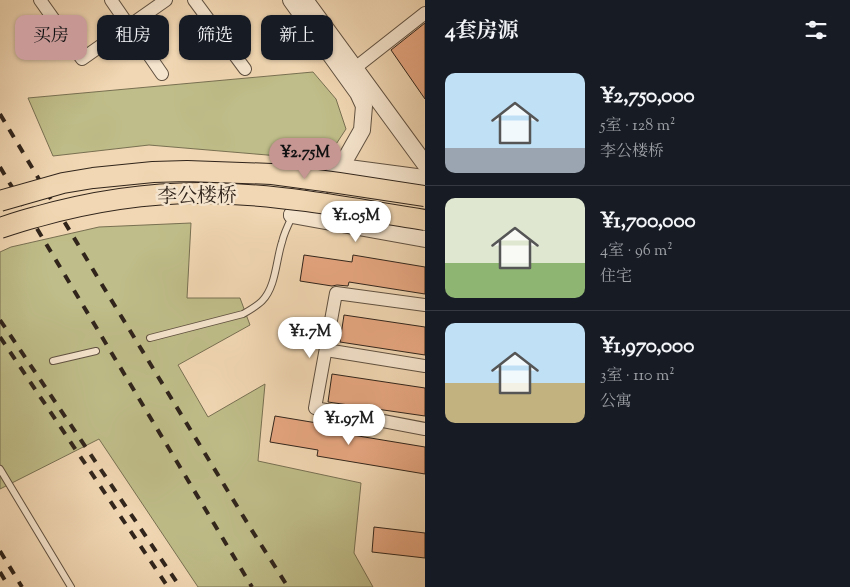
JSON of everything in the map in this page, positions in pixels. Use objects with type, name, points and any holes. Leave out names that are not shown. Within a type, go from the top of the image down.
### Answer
[{"type":"main road","name":"李公楼桥","points":[[0,201],[63,183],[153,172],[272,174],[425,196]]},
{"type":"main road","name":"李公楼桥","points":[[0,228],[81,206],[137,197],[199,193],[286,198],[425,220]]},
{"type":"street","points":[[40,0],[82,58],[97,47]]},
{"type":"street","points":[[111,0],[122,15]]},
{"type":"street","points":[[144,15],[166,0]]},
{"type":"street","points":[[194,0],[245,69]]},
{"type":"street","points":[[291,0],[358,93],[364,106],[362,130],[341,167],[292,215]]},
{"type":"street","points":[[305,0],[425,164]]},
{"type":"street","points":[[355,68],[425,13]]},
{"type":"street","points":[[153,60],[162,74]]},
{"type":"street","points":[[341,167],[425,178]]},
{"type":"street","points":[[292,215],[425,239]]},
{"type":"street","points":[[425,304],[336,293],[315,408],[425,429]]},
{"type":"street","points":[[326,350],[425,366]]},
{"type":"lane","points":[[150,338],[243,314],[262,301],[272,284],[282,242],[292,215]]},
{"type":"lane","points":[[54,361],[96,351]]},
{"type":"lane","points":[[0,469],[71,587]]},
{"type":"shaded area","points":[[313,72],[336,99],[346,129],[325,161],[149,145],[53,156],[28,98]]},
{"type":"shaded area","points":[[191,223],[187,298],[240,298],[250,325],[178,365],[208,417],[265,384],[258,461],[361,483],[354,553],[373,587],[198,587],[99,439],[0,489],[0,252],[11,247],[99,227]]},
{"type":"building","points":[[425,23],[425,99],[391,50]]},
{"type":"building","points":[[304,255],[352,262],[353,255],[425,267],[425,294],[349,282],[348,286],[332,286],[300,281]]},
{"type":"building","points":[[344,315],[425,327],[425,355],[340,342]]},
{"type":"building","points":[[332,374],[425,388],[425,416],[328,402]]},
{"type":"building","points":[[275,416],[323,424],[322,430],[425,447],[425,474],[317,456],[318,450],[270,442]]},
{"type":"building","points":[[374,527],[425,533],[425,558],[372,552]]},
{"type":"railway","points":[[0,114],[104,288],[288,587]]},
{"type":"railway","points":[[0,167],[252,587]]},
{"type":"railway","points":[[0,320],[180,587]]},
{"type":"railway","points":[[0,337],[168,587]]},
{"type":"railway","points":[[0,551],[22,587]]},
{"type":"railway","points":[[0,572],[9,587]]}]
